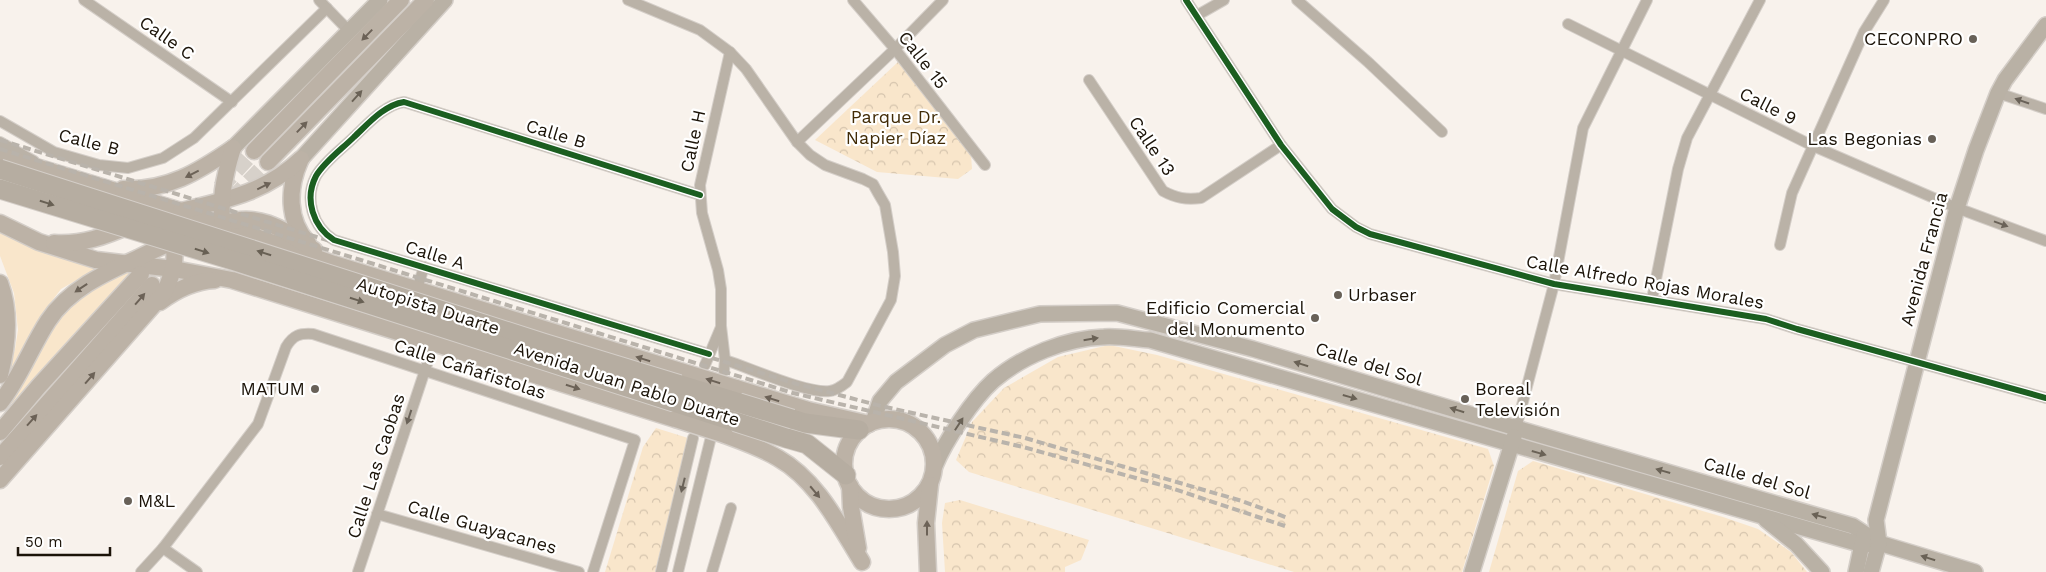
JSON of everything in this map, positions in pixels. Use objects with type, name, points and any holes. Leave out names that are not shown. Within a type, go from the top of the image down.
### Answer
[{"type":"highway","name":"Autopista Duarte","points":[[0,169],[543,343],[792,419],[812,424],[867,425]]},
{"type":"highway","name":"Autopista Duarte","points":[[0,189],[235,261],[808,444],[848,480]]},
{"type":"main road","points":[[101,187],[130,190],[158,187],[192,175],[233,148],[380,0]]},
{"type":"main road","points":[[254,151],[402,0]]},
{"type":"main road","points":[[268,162],[426,0]]},
{"type":"main road","points":[[39,242],[66,244],[103,238],[148,218],[221,200],[258,189],[272,182],[301,159],[445,0]]},
{"type":"main road","name":"Avenida Francia","points":[[1856,572],[1864,538],[1876,520],[1957,208],[1976,150],[2005,80],[2046,25]]},
{"type":"main road","points":[[233,148],[224,179],[221,200],[222,224],[234,274]]},
{"type":"main road","points":[[0,156],[101,187],[141,204],[160,216],[173,242],[174,269],[164,293],[0,480]]},
{"type":"main road","points":[[301,159],[292,186],[292,207],[298,227],[305,240],[314,250]]},
{"type":"main road","points":[[101,187],[114,210],[109,228],[103,238]]},
{"type":"main road","name":"Avenida Juan Pablo Duarte","points":[[101,187],[222,224],[334,264],[808,410],[867,425]]},
{"type":"main road","points":[[0,403],[20,373],[49,320],[72,294],[88,283],[173,242],[222,224],[248,219],[268,223],[334,264]]},
{"type":"main road","name":"Avenida Juan Pablo Duarte","points":[[0,223],[39,242],[96,260],[124,265],[234,274],[258,287],[675,420],[718,438],[752,444],[780,459],[801,476],[815,491],[828,508],[864,567]]},
{"type":"main road","points":[[234,274],[235,246],[241,238],[252,234]]},
{"type":"main road","points":[[150,309],[178,290],[234,274]]},
{"type":"main road","points":[[0,432],[39,386],[147,280],[0,456]]},
{"type":"main road","points":[[0,283],[8,318],[6,346],[0,375]]},
{"type":"main road","name":"Calle del Sol","points":[[867,425],[880,401],[896,382],[945,345],[974,330],[1040,314],[1117,313],[1253,349],[1853,526],[1864,538]]},
{"type":"main road","name":"Calle del Sol","points":[[935,466],[960,422],[993,381],[1027,358],[1066,342],[1104,337],[1150,340],[1511,445],[1754,513],[1864,538],[1974,572]]},
{"type":"main road","points":[[1247,367],[1253,349]]},
{"type":"main road","points":[[864,567],[852,515],[844,463],[846,451],[851,440],[867,425],[890,419],[914,426],[930,444],[935,466],[930,485],[926,523],[928,572]]},
{"type":"main road","points":[[1472,572],[1516,428]]},
{"type":"main road","points":[[848,480],[864,501],[883,508],[897,508],[910,504],[921,496],[930,485]]},
{"type":"main road","points":[[1754,513],[1782,532],[1822,572]]},
{"type":"main road","name":"Avenida Francia","points":[[1871,572],[1879,543],[1876,520]]},
{"type":"street","name":"Calle C","points":[[84,0],[232,102]]},
{"type":"street","points":[[319,0],[349,31]]},
{"type":"street","points":[[628,0],[700,30],[730,52],[746,69],[797,142],[810,155],[825,165],[873,184],[885,205],[895,276],[891,300],[847,382],[840,388],[823,391],[808,389],[725,360]]},
{"type":"street","name":"Calle 15","points":[[852,0],[895,49],[985,166]]},
{"type":"street","points":[[797,142],[895,49],[943,0]]},
{"type":"street","name":"Calle Alfredo Rojas Morales","points":[[1186,0],[1281,145],[1332,209],[1363,230],[1384,239],[1554,284],[1766,319],[2046,398]]},
{"type":"street","points":[[1196,16],[1224,0]]},
{"type":"street","points":[[1297,0],[1368,62],[1442,132]]},
{"type":"street","points":[[1516,428],[1554,284],[1583,128],[1646,0]]},
{"type":"street","points":[[1652,299],[1678,168],[1687,138],[1760,0]]},
{"type":"street","points":[[1780,245],[1792,193],[1864,32],[1884,0]]},
{"type":"street","name":"Calle B","points":[[0,121],[54,152],[99,165],[128,168],[163,158],[194,138],[327,8]]},
{"type":"street","name":"Calle 9","points":[[1568,24],[1813,146],[1957,208],[2046,241]]},
{"type":"street","name":"Calle H","points":[[721,326],[722,305],[718,270],[708,238],[700,185],[730,52]]},
{"type":"street","name":"Calle 13","points":[[1089,80],[1163,191],[1175,197],[1188,200],[1201,198],[1281,145]]},
{"type":"street","points":[[1998,93],[2046,109]]},
{"type":"street","name":"Calle B","points":[[404,102],[700,195]]},
{"type":"street","name":"Calle A","points":[[404,102],[395,104],[385,110],[332,158],[317,175],[312,190],[311,205],[318,226],[324,234],[334,240],[709,354]]},
{"type":"street","points":[[0,142],[32,160],[101,187]]},
{"type":"street","name":"Calle A","points":[[417,289],[424,268]]},
{"type":"street","points":[[705,365],[721,326]]},
{"type":"street","points":[[721,326],[725,360],[724,371]]},
{"type":"street","name":"Calle Cañafistolas","points":[[163,548],[258,424],[286,346],[295,336],[304,333],[313,334],[635,440],[593,572]]},
{"type":"street","name":"Calle Las Caobas","points":[[358,572],[434,343]]},
{"type":"street","points":[[661,572],[693,438]]},
{"type":"street","points":[[678,572],[718,438]]},
{"type":"street","points":[[712,572],[731,508]]},
{"type":"street","name":"Calle Guayacanes","points":[[377,514],[578,572]]},
{"type":"street","points":[[141,572],[163,548],[197,572]]},
{"type":"green space","name":"Parque Dr. Napier Díaz","points":[[899,61],[970,140],[972,169],[958,179],[877,172],[815,140]]},
{"type":"green space","points":[[0,228],[103,265],[61,289],[42,314],[6,384],[18,330],[14,293],[0,256]]},
{"type":"green space","points":[[132,268],[135,270],[9,411],[30,364],[50,331],[72,303],[95,287]]},
{"type":"green space","points":[[1109,345],[1157,355],[1488,449],[1494,466],[1462,572],[1294,572],[969,472],[956,460],[972,422],[1004,388],[1058,357]]},
{"type":"green space","points":[[656,428],[688,438],[655,572],[605,572],[643,447]]},
{"type":"green space","points":[[1533,461],[1758,529],[1791,552],[1807,572],[1489,572],[1518,471]]},
{"type":"green space","points":[[960,500],[1089,540],[1081,560],[1065,567],[1065,572],[945,572],[942,523],[945,503]]},
{"type":"tunnel","points":[[220,188],[254,151]]},
{"type":"tunnel","points":[[232,199],[268,162]]},
{"type":"railway","points":[[0,140],[797,384],[881,406],[1025,438],[1242,501],[1288,518]]},
{"type":"railway","points":[[0,149],[793,393],[1023,447],[1165,486],[1285,526]]},
{"type":"cycle path","points":[[1186,0],[1281,145],[1332,209],[1356,227],[1370,234],[1554,284],[1766,319],[2046,398]]},
{"type":"cycle path","points":[[700,195],[404,102],[383,111],[329,160],[316,176],[312,185],[311,203],[316,220],[321,228],[334,240],[709,354]]},
{"type":"place","name":"CECONPRO","points":[[1973,39]]},
{"type":"place","name":"Las Begonias","points":[[1932,139]]},
{"type":"place","name":"Urbaser","points":[[1338,295]]},
{"type":"place","name":"Edificio Comercial del Monumento","points":[[1315,318]]},
{"type":"place","name":"MATUM","points":[[315,389]]},
{"type":"place","name":"Boreal Televisión","points":[[1465,399]]},
{"type":"place","name":"M&L","points":[[128,501]]}]
